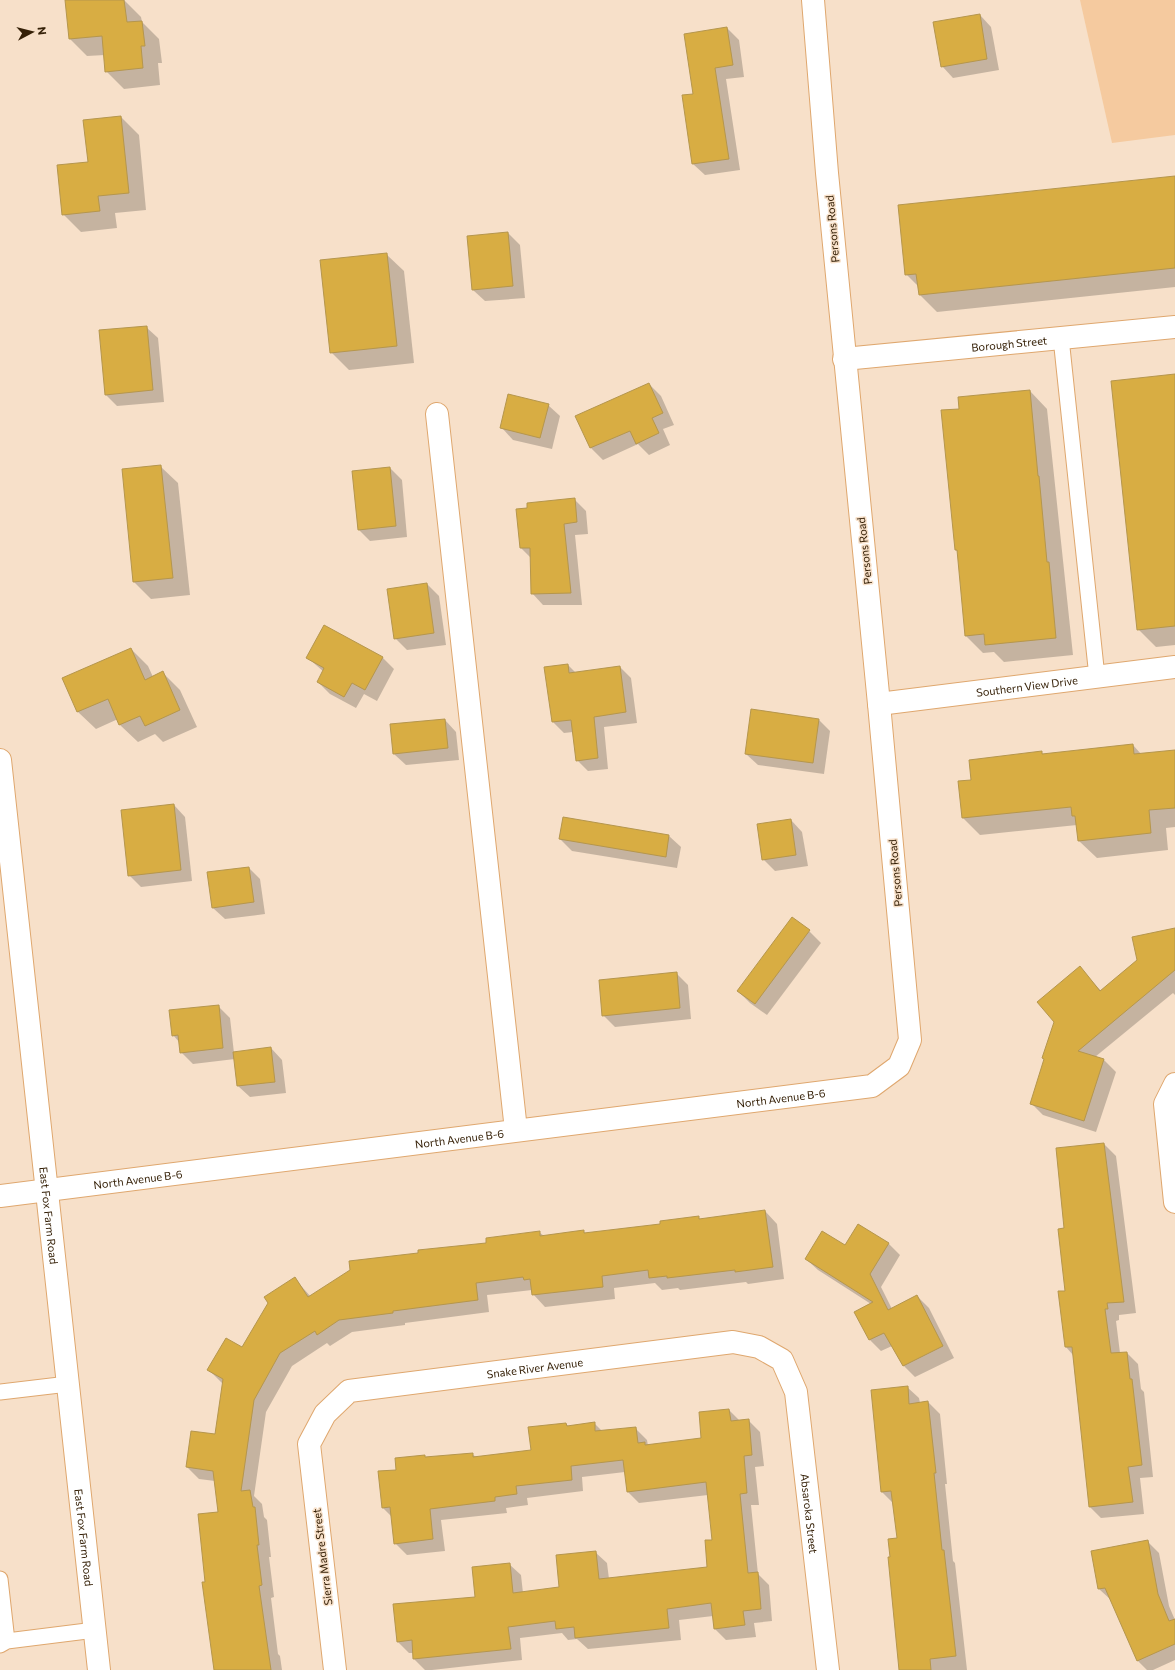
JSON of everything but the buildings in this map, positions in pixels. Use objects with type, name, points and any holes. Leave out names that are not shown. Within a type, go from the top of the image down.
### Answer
[{"type":"street","name":"Persons Road","points":[[814,0],[826,173],[879,704],[910,1040],[899,1066],[872,1086]]},
{"type":"street","name":"Borough Street","points":[[844,359],[1175,326]]},
{"type":"street","points":[[437,414],[516,1130]]},
{"type":"street","name":"Southern View Drive","points":[[879,704],[1175,667]]},
{"type":"street","name":"East Fox Farm Road","points":[[0,760],[99,1670]]},
{"type":"street","points":[[1175,1084],[1165,1104],[1175,1202]]},
{"type":"street","name":"North Avenue B-6","points":[[0,1196],[872,1086]]},
{"type":"street","name":"Snake River Avenue","points":[[309,1444],[325,1414],[349,1391],[733,1342],[759,1347],[782,1360]]},
{"type":"street","name":"Absaroka Street","points":[[782,1360],[796,1392],[828,1670]]},
{"type":"street","name":"Sierra Madre Street","points":[[309,1444],[335,1670]]},
{"type":"lane","points":[[1061,338],[1097,677]]},
{"type":"lane","points":[[0,1392],[68,1384]]},
{"type":"lane","points":[[0,1579],[3,1643],[95,1630]]},
{"type":"shaded area","points":[[1080,0],[1175,0],[1175,135],[1112,143]]}]
